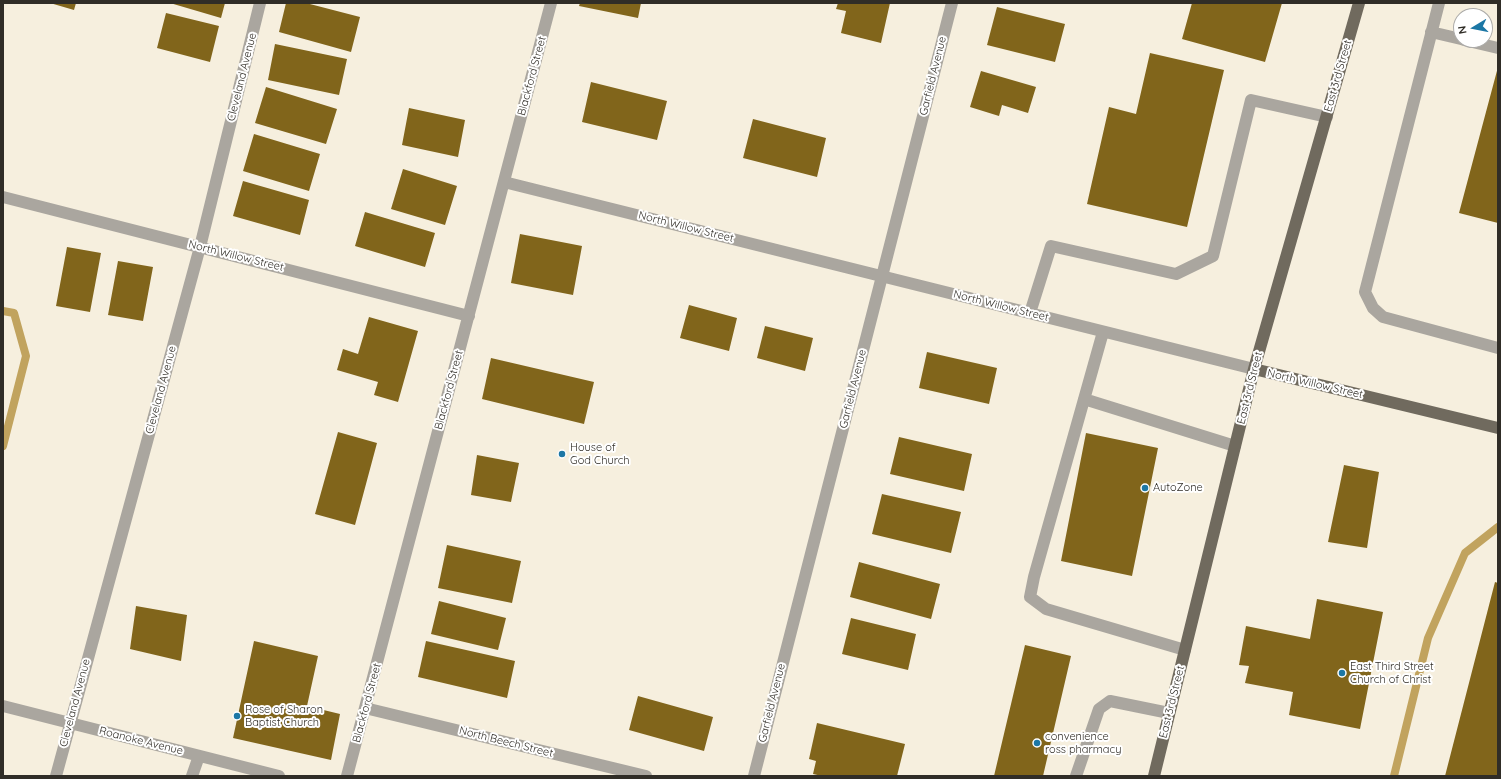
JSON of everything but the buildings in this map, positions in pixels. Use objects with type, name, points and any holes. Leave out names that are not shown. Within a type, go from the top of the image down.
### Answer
[{"type":"main road","name":"East 3rd Street","points":[[1154,776],[1254,369],[1360,3]]},
{"type":"main road","name":"North Willow Street","points":[[1254,369],[1498,428]]},
{"type":"street","name":"Cleveland Avenue","points":[[56,776],[200,247],[260,3]]},
{"type":"street","name":"Blackford Street","points":[[347,776],[551,3]]},
{"type":"street","name":"Garfield Avenue","points":[[754,776],[952,3]]},
{"type":"street","points":[[1439,3],[1365,292],[1373,308],[1383,317],[1498,348]]},
{"type":"street","points":[[1432,32],[1453,38]]},
{"type":"street","points":[[1030,313],[1051,246],[1176,274],[1213,256],[1251,100],[1326,117]]},
{"type":"street","name":"North Willow Street","points":[[504,182],[1254,369]]},
{"type":"street","name":"North Willow Street","points":[[3,197],[468,316]]},
{"type":"street","points":[[1103,332],[1034,577],[1030,597],[1046,609],[1185,650]]},
{"type":"street","points":[[1084,399],[1235,446]]},
{"type":"street","points":[[1076,776],[1099,709],[1110,700],[1170,713]]},
{"type":"street","name":"Roanoke Avenue","points":[[3,706],[279,776]]},
{"type":"street","name":"North Beech Street","points":[[365,708],[646,776]]},
{"type":"street","points":[[192,776],[199,756]]},
{"type":"waterway","points":[[3,311],[14,313],[26,356],[3,446]]},
{"type":"waterway","points":[[1394,776],[1428,638],[1465,553],[1498,527]]},
{"type":"place","name":"House of God Church","points":[[562,454]]},
{"type":"place","name":"AutoZone","points":[[1145,488]]},
{"type":"place","name":"East Third Street Church of Christ","points":[[1342,673]]},
{"type":"place","name":"Rose of Sharon Baptist Church","points":[[237,716]]},
{"type":"place","name":"convenience ross pharmacy","points":[[1037,743]]}]
